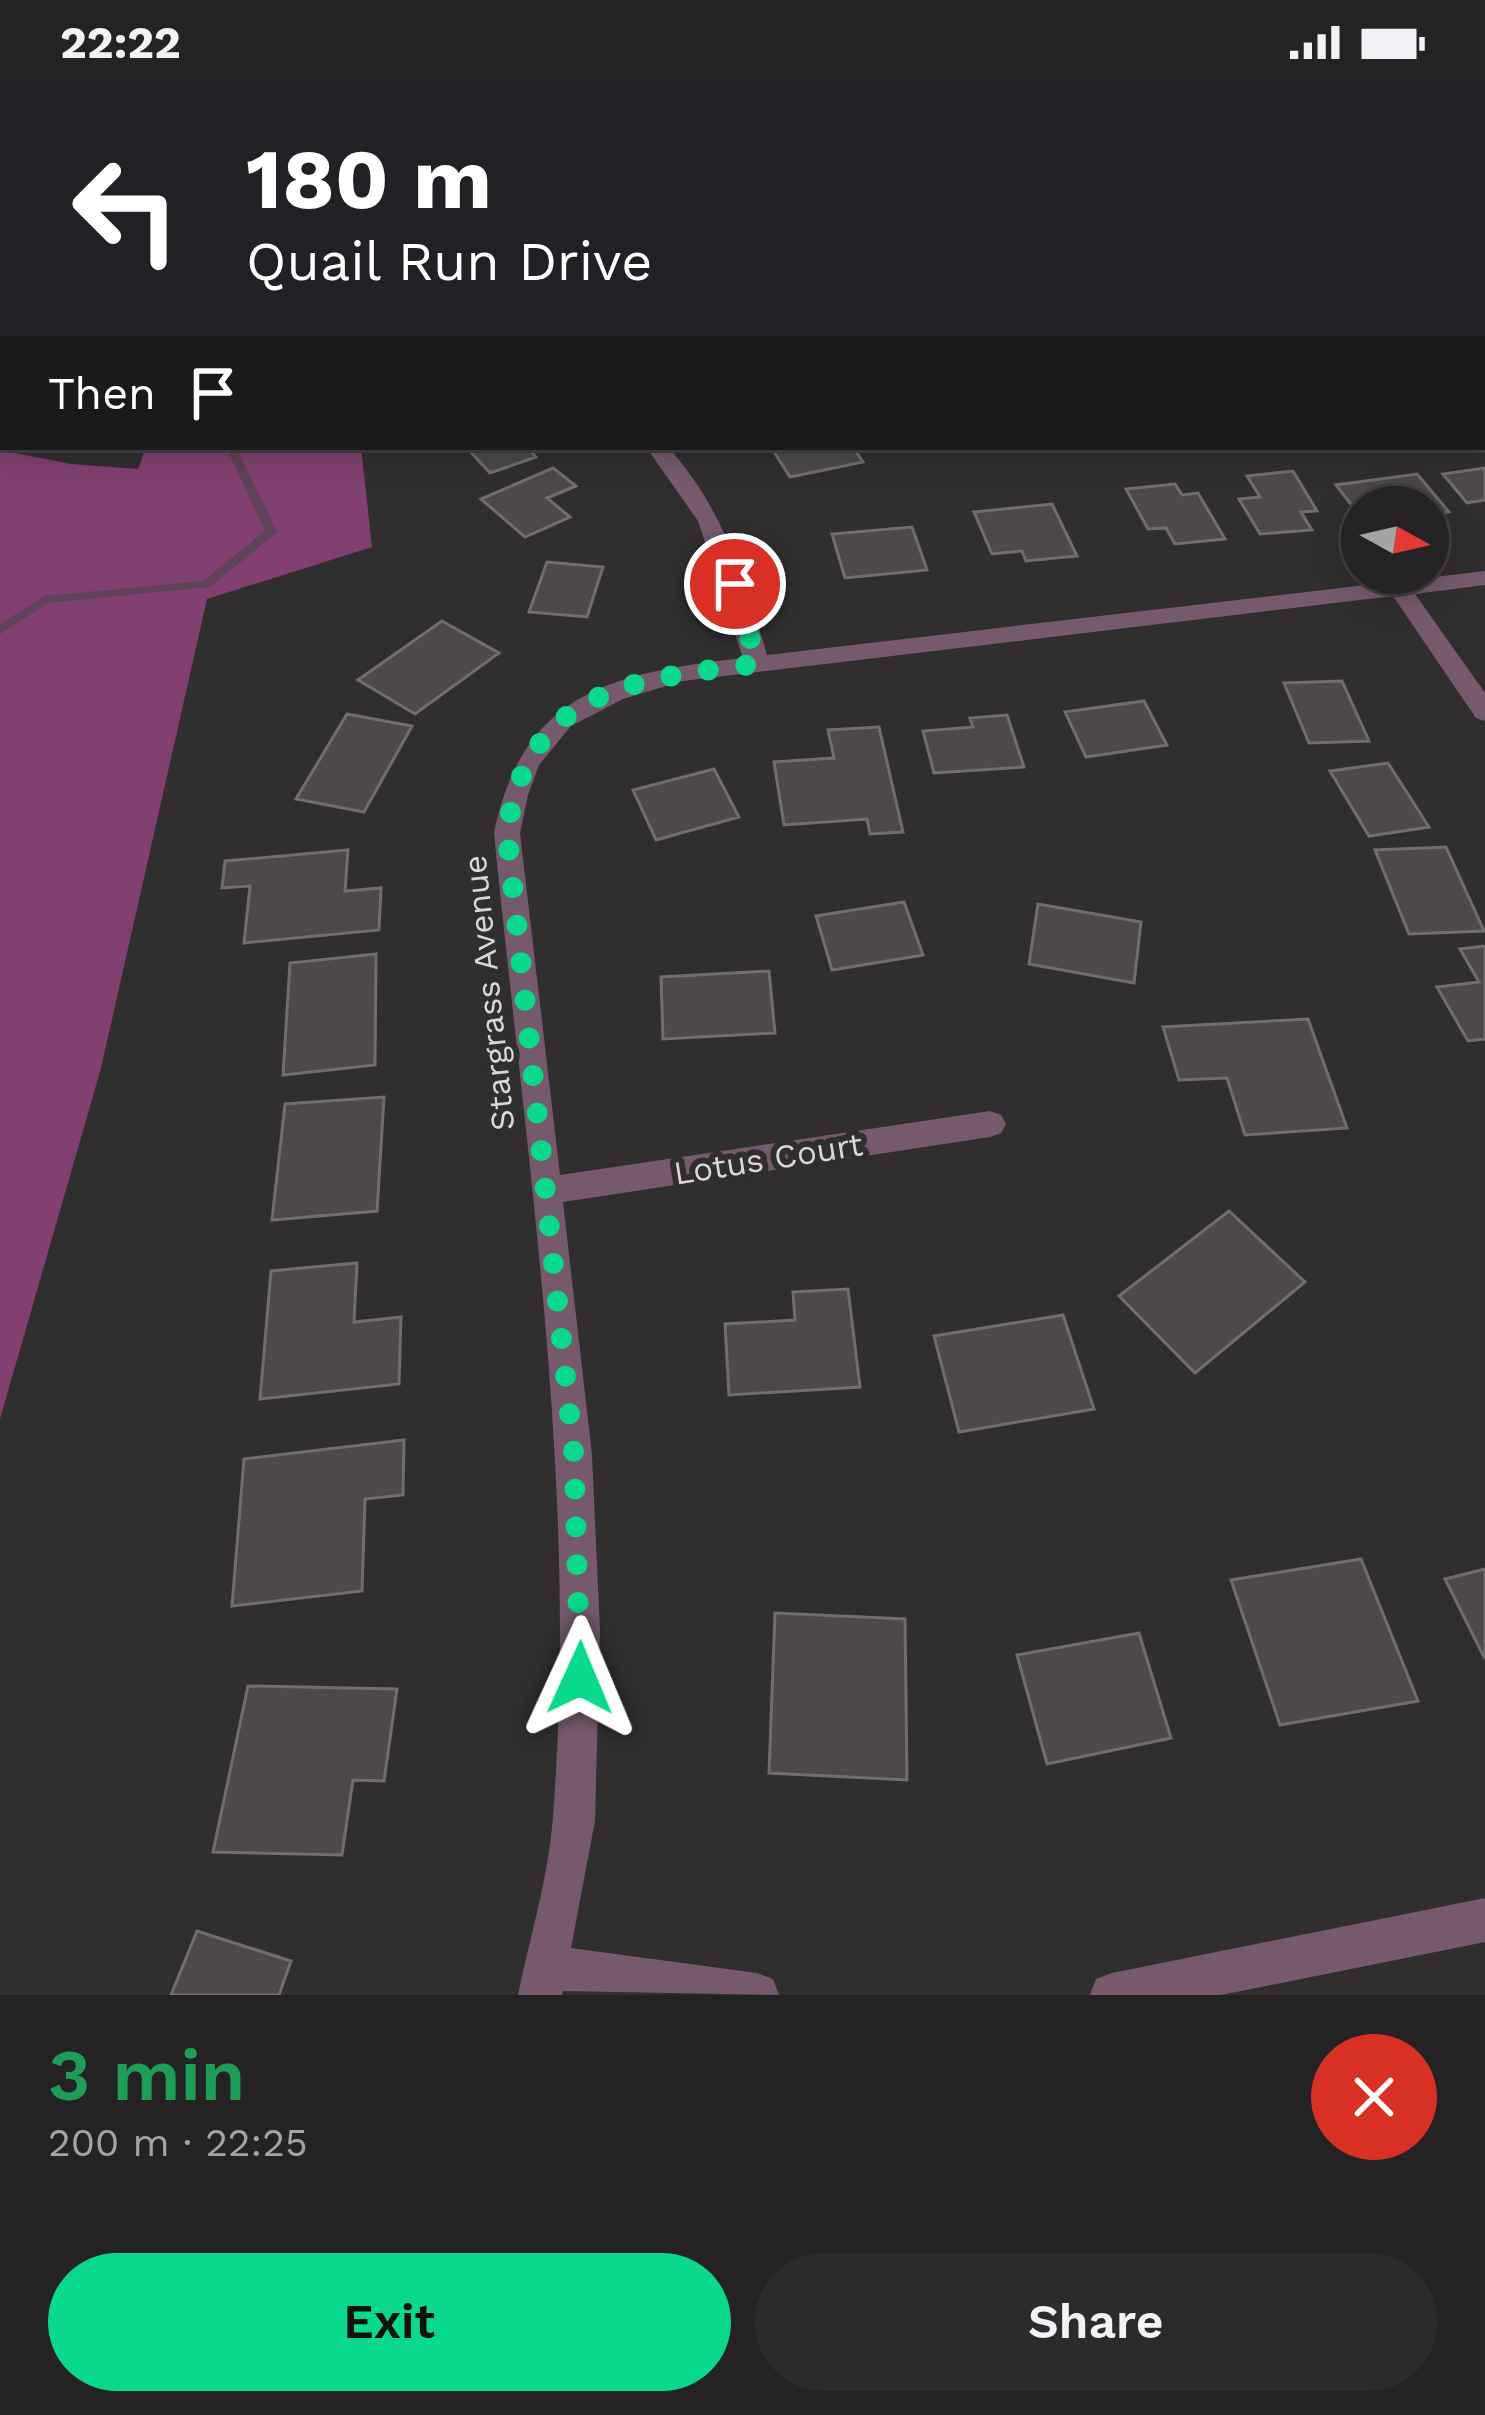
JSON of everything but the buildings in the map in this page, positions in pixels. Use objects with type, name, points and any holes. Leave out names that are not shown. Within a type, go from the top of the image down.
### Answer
[{"type":"street","points":[[660,450],[676,466],[724,544],[757,664]]},
{"type":"street","name":"Stargrass Avenue","points":[[1449,582],[1485,578]]},
{"type":"street","name":"Stargrass Avenue","points":[[543,1981],[574,1821],[581,1630],[574,1455],[507,833],[512,793],[525,758],[553,724],[590,701],[683,673],[1348,594]]},
{"type":"street","points":[[1403,594],[1485,712]]},
{"type":"street","name":"Lotus Court","points":[[545,1191],[990,1124]]},
{"type":"street","points":[[1112,1995],[1485,1920]]},
{"type":"street","points":[[543,1981],[757,1995]]},
{"type":"shaded area","points":[[0,450],[71,464],[138,469],[145,450],[361,450],[372,547],[207,599],[101,1068],[0,1419]]},
{"type":"waterway","points":[[0,630],[45,600],[206,584],[271,532],[232,450]]},
{"type":"route","points":[[580,1678],[574,1455],[507,833],[512,793],[525,758],[553,724],[590,701],[683,673],[757,664],[735,584]]}]
